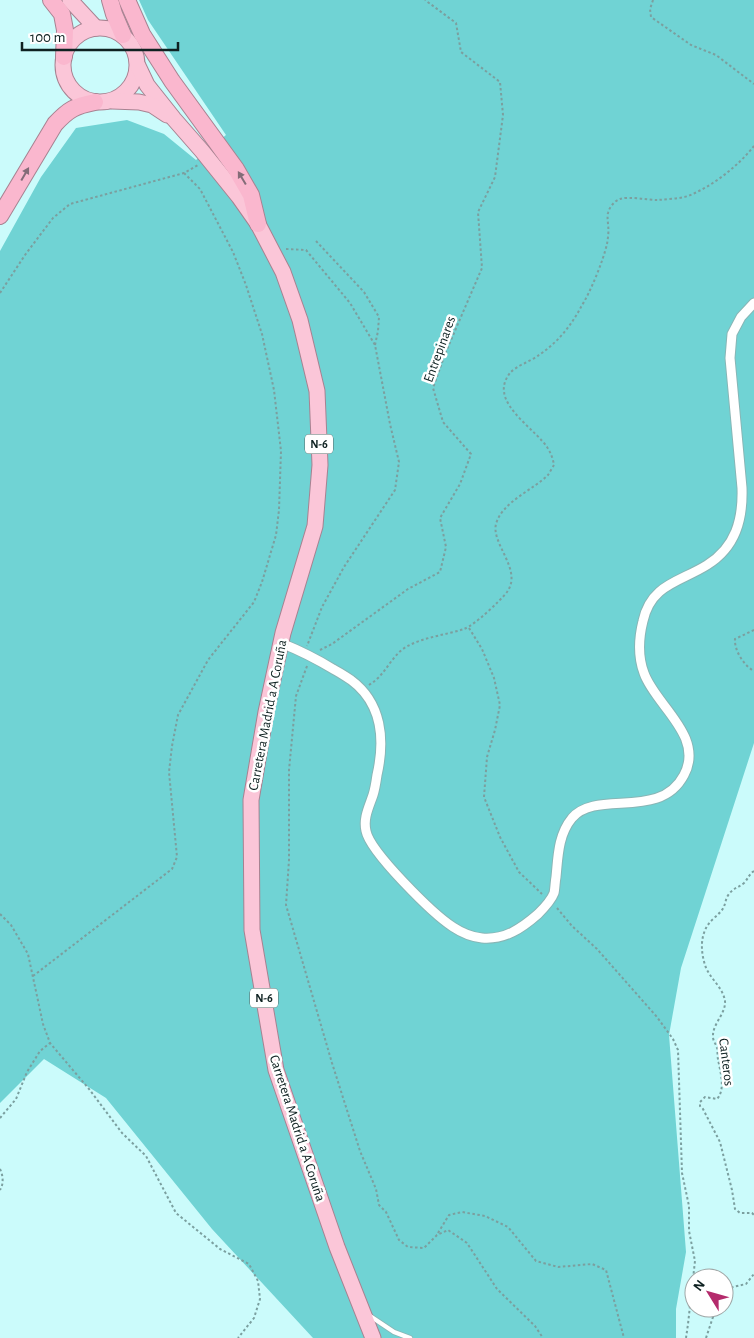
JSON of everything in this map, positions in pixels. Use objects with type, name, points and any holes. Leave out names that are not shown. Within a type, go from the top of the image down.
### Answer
[{"type":"highway","points":[[50,0],[62,14],[65,30],[63,68],[65,78],[70,87],[81,97],[95,102]]},
{"type":"highway","points":[[60,0],[67,9],[72,28],[72,40]]},
{"type":"highway","points":[[70,0],[96,28]]},
{"type":"highway","points":[[110,0],[123,36]]},
{"type":"highway","points":[[127,0],[142,34],[172,81],[236,169],[251,195],[258,224]]},
{"type":"highway","points":[[64,57],[72,40],[83,32],[96,28],[106,28],[123,36]]},
{"type":"highway","name":"N-6","points":[[123,36],[131,44],[136,54],[138,66]]},
{"type":"highway","points":[[112,101],[120,97],[133,84],[138,66]]},
{"type":"highway","name":"Carretera Madrid a A Coruña","points":[[138,66],[147,85],[239,197],[258,224],[283,272],[300,320],[317,391],[320,465],[315,526],[281,643],[266,712],[251,800],[252,930],[276,1070],[337,1247],[373,1338]]},
{"type":"highway","name":"N-6","points":[[95,102],[112,101]]},
{"type":"highway","name":"Carretera Madrid a A Coruña","points":[[112,101],[139,102],[152,105],[174,119]]},
{"type":"highway","points":[[0,216],[55,124],[66,112],[78,106],[95,102]]},
{"type":"street","points":[[281,643],[307,654],[351,680],[369,700],[377,715],[382,735],[380,762],[366,814],[366,831],[372,846],[393,870],[433,912],[465,934],[481,938],[495,938],[512,933],[527,924],[544,908],[554,893],[560,842],[566,826],[574,816],[587,808],[600,805],[639,803],[665,795],[684,776],[689,752],[684,736],[677,721],[653,690],[644,674],[640,658],[640,638],[648,606],[657,592],[699,570],[717,558],[734,536],[740,522],[742,488],[730,358],[732,334],[741,317],[754,303]]},
{"type":"lane","points":[[362,1311],[394,1332],[410,1338]]},
{"type":"path","name":"Entrepinares","points":[[307,654],[332,644],[408,589],[440,572],[446,547],[440,518],[460,484],[471,454],[444,422],[433,388],[445,354],[482,268],[478,212],[495,177],[503,115],[500,82],[461,52],[456,23],[425,0]]},
{"type":"path","points":[[653,0],[650,9],[651,17],[691,45],[716,55],[754,84]]},
{"type":"path","points":[[362,691],[379,677],[398,652],[407,646],[468,628],[500,600],[508,589],[512,579],[503,549],[495,531],[497,522],[504,509],[549,474],[554,465],[552,454],[547,446],[508,403],[504,392],[505,382],[510,373],[540,355],[555,342],[577,315],[586,298],[607,244],[609,226],[607,214],[611,206],[619,200],[676,199],[687,196],[705,188],[729,171],[754,146]]},
{"type":"path","points":[[0,293],[25,255],[53,218],[70,204],[184,173],[209,160]]},
{"type":"path","points":[[33,976],[172,869],[177,857],[169,772],[178,715],[208,660],[254,602],[276,535],[279,510],[281,451],[274,390],[262,334],[233,252],[200,189],[184,173]]},
{"type":"path","points":[[316,241],[364,292],[379,317],[375,345]]},
{"type":"path","points":[[271,248],[306,250],[350,303],[375,345],[390,424],[400,462],[396,490],[344,567],[322,607],[296,696],[290,770],[289,860],[286,905],[360,1150],[376,1189],[379,1205],[386,1212],[399,1240],[408,1247],[424,1248],[437,1234],[449,1215],[462,1212],[485,1216],[508,1227],[536,1261],[558,1267],[592,1264],[606,1270],[624,1338]]},
{"type":"path","points":[[468,628],[482,649],[494,678],[500,705],[487,757],[484,797],[500,837],[519,872],[597,949],[657,1017],[678,1050],[682,1173],[689,1206],[689,1231],[695,1261],[686,1338]]},
{"type":"path","points":[[754,630],[735,639],[735,645],[745,664],[754,671]]},
{"type":"path","name":"Canteros","points":[[754,871],[745,882],[733,889],[726,898],[724,908],[712,919],[703,934],[701,950],[704,964],[725,1002],[723,1012],[715,1025],[713,1035],[717,1046],[722,1081],[721,1094],[717,1099],[705,1098],[700,1102],[700,1106],[720,1142],[735,1209],[740,1213],[752,1213],[754,1215]]},
{"type":"path","points":[[0,914],[11,925],[28,954],[43,1024],[50,1043],[89,1089],[122,1133],[146,1156],[176,1213],[220,1249],[249,1264],[258,1281],[260,1299],[254,1318],[238,1338]]},
{"type":"path","points":[[0,1118],[16,1099],[27,1072],[40,1051],[50,1043]]},
{"type":"path","points":[[0,1169],[2,1175],[0,1190]]},
{"type":"path","points":[[437,1234],[448,1230],[467,1243],[497,1289],[535,1326],[543,1338]]},
{"type":"path","points":[[734,1287],[746,1284],[754,1274]]},
{"type":"path","points":[[706,1338],[713,1318]]},
{"type":"shaded area","points":[[139,0],[754,0],[754,743],[681,968],[669,1035],[686,1252],[676,1309],[676,1338],[313,1338],[212,1229],[106,1098],[44,1059],[0,1103],[0,251],[41,177],[76,128],[127,120],[164,134],[196,160],[226,135],[148,20]]}]
